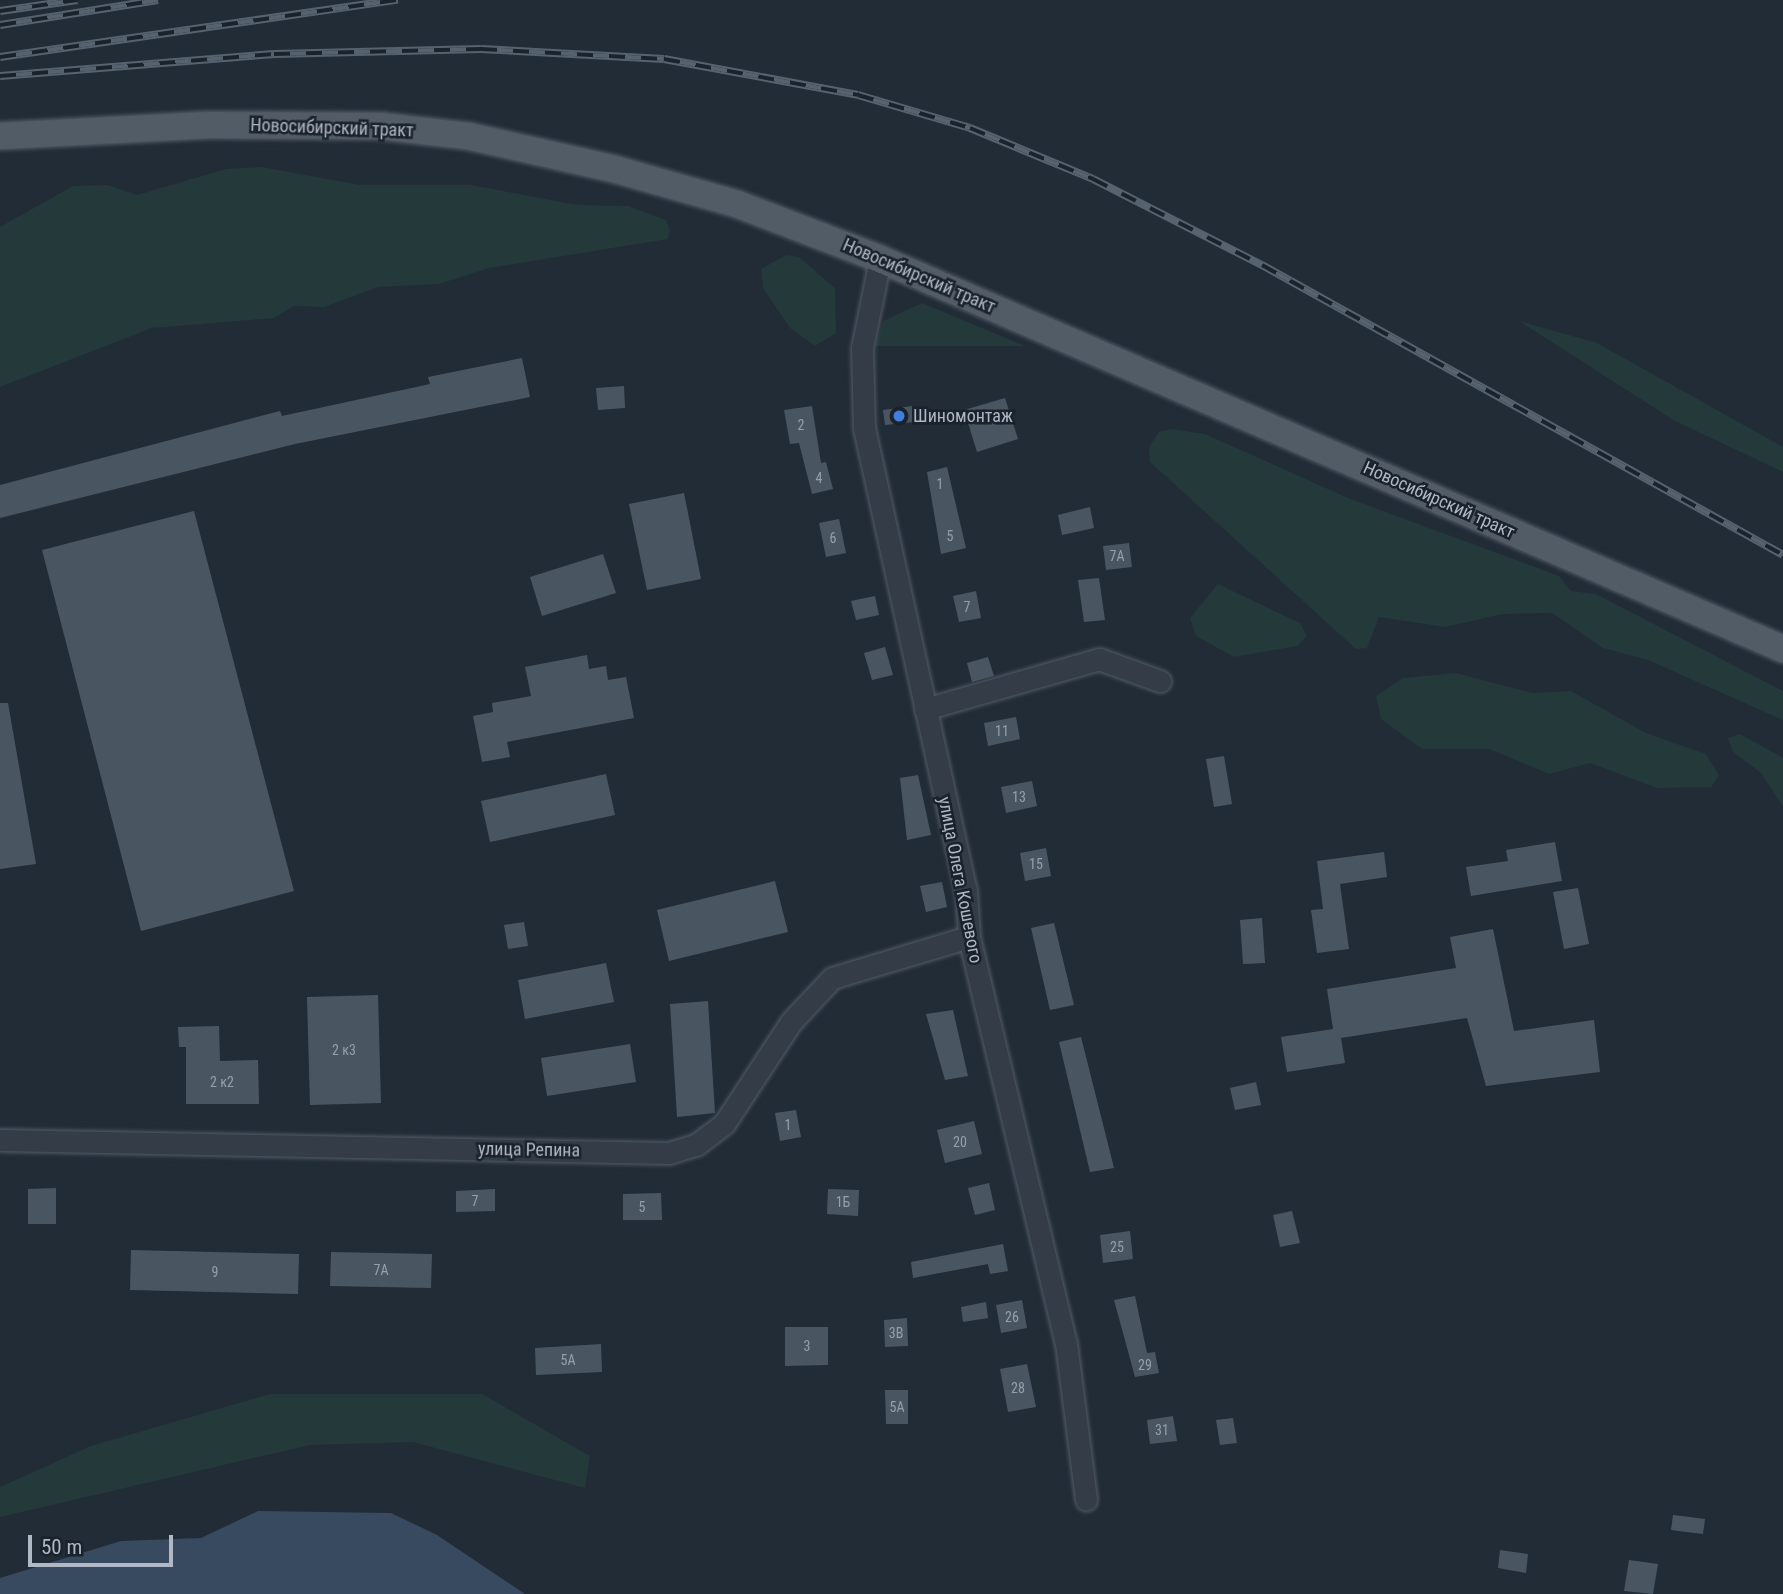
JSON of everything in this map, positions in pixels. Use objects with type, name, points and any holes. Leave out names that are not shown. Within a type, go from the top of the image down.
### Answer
[{"type":"main road","name":"Новосибирский тракт","points":[[0,136],[209,125],[380,126],[468,136],[724,201],[880,258],[1783,649]]},
{"type":"street","name":"улица Олега Кошевого","points":[[880,258],[862,348],[864,428],[965,890],[970,937],[1066,1343],[1086,1500]]},
{"type":"street","points":[[925,709],[1099,659],[1160,681]]},
{"type":"street","name":"улица Репина","points":[[0,1140],[669,1153],[696,1145],[724,1124],[791,1022],[832,978],[970,937]]},
{"type":"green space","points":[[262,167],[360,185],[471,185],[577,205],[628,206],[666,220],[670,230],[668,239],[489,268],[439,284],[378,287],[324,307],[294,306],[274,318],[152,328],[0,387],[0,227],[73,186],[107,185],[137,195],[226,169]]},
{"type":"green space","points":[[786,255],[799,257],[835,288],[836,333],[815,346],[790,328],[763,288],[761,269]]},
{"type":"green space","points":[[922,303],[1025,346],[876,346],[883,321]]},
{"type":"green space","points":[[1519,321],[1597,343],[1783,447],[1783,472],[1675,421]]},
{"type":"green space","points":[[1172,429],[1205,434],[1348,498],[1559,576],[1571,591],[1596,594],[1783,691],[1783,720],[1648,660],[1603,648],[1552,613],[1502,614],[1445,627],[1379,617],[1367,648],[1356,649],[1150,462],[1149,447],[1159,432]]},
{"type":"green space","points":[[1218,584],[1300,623],[1307,636],[1297,646],[1234,657],[1196,636],[1190,618]]},
{"type":"green space","points":[[1455,673],[1533,693],[1571,691],[1646,733],[1706,754],[1719,775],[1711,787],[1657,788],[1590,763],[1549,774],[1489,749],[1422,749],[1381,719],[1376,696],[1403,678]]},
{"type":"green space","points":[[1740,734],[1783,758],[1783,807],[1761,773],[1733,752],[1728,738]]},
{"type":"green space","points":[[270,1394],[482,1394],[590,1456],[585,1488],[413,1442],[310,1445],[0,1517],[0,1487],[91,1446]]},
{"type":"water","points":[[258,1511],[391,1513],[437,1535],[525,1594],[0,1594],[0,1578],[121,1541],[201,1538]]},
{"type":"building","points":[[522,358],[530,397],[295,444],[0,518],[0,485],[280,411],[282,416],[430,384],[428,377]]},
{"type":"building","points":[[624,386],[625,408],[598,410],[596,388]]},
{"type":"building","points":[[1005,398],[1018,439],[977,452],[964,410]]},
{"type":"building","points":[[812,406],[821,463],[826,462],[833,489],[812,494],[799,443],[790,444],[784,410]]},
{"type":"building","name":"Шиномонтаж","points":[[912,406],[914,422],[885,425],[883,410]]},
{"type":"building","points":[[947,467],[966,548],[941,554],[927,472]]},
{"type":"building","points":[[684,493],[701,579],[647,590],[629,504]]},
{"type":"building","points":[[1090,507],[1094,528],[1062,535],[1058,515]]},
{"type":"building","points":[[194,511],[294,891],[141,931],[42,550]]},
{"type":"building","points":[[839,519],[846,553],[826,557],[819,523]]},
{"type":"building","points":[[1129,543],[1132,567],[1106,570],[1103,546]]},
{"type":"building","points":[[603,554],[616,593],[542,616],[530,577]]},
{"type":"building","points":[[1099,578],[1105,620],[1084,622],[1078,580]]},
{"type":"building","points":[[976,591],[981,618],[959,622],[953,596]]},
{"type":"building","points":[[875,596],[879,615],[856,620],[851,601]]},
{"type":"building","points":[[885,647],[893,675],[872,680],[864,653]]},
{"type":"building","points":[[587,655],[589,669],[606,666],[608,680],[626,677],[634,718],[507,742],[510,757],[482,762],[473,716],[493,712],[492,703],[531,696],[525,667]]},
{"type":"building","points":[[988,657],[994,676],[972,682],[967,663]]},
{"type":"building","points":[[0,703],[8,703],[36,864],[0,869]]},
{"type":"building","points":[[1016,717],[1020,739],[988,746],[984,723]]},
{"type":"building","points":[[1224,756],[1232,804],[1214,807],[1206,759]]},
{"type":"building","points":[[606,774],[615,815],[490,842],[481,801]]},
{"type":"building","points":[[918,775],[931,835],[907,840],[900,778]]},
{"type":"building","points":[[1032,781],[1037,806],[1006,813],[1001,787]]},
{"type":"building","points":[[1555,842],[1562,881],[1471,896],[1466,867],[1508,861],[1506,850]]},
{"type":"building","points":[[1046,848],[1051,876],[1025,881],[1020,853]]},
{"type":"building","points":[[1384,852],[1387,877],[1340,884],[1349,949],[1317,953],[1311,910],[1323,909],[1317,861]]},
{"type":"building","points":[[775,881],[788,932],[669,961],[657,910]]},
{"type":"building","points":[[942,882],[947,907],[926,912],[920,886]]},
{"type":"building","points":[[1578,888],[1589,944],[1564,949],[1553,892]]},
{"type":"building","points":[[1262,918],[1265,963],[1243,964],[1240,920]]},
{"type":"building","points":[[524,922],[528,946],[508,949],[504,925]]},
{"type":"building","points":[[1054,923],[1074,1005],[1050,1010],[1031,928]]},
{"type":"building","points":[[1493,929],[1514,1031],[1594,1020],[1600,1072],[1486,1086],[1467,1018],[1341,1038],[1345,1063],[1287,1072],[1281,1037],[1333,1029],[1327,989],[1456,968],[1450,937]]},
{"type":"building","points":[[606,963],[614,1002],[525,1019],[518,980]]},
{"type":"building","points":[[378,995],[381,1103],[310,1105],[307,997]]},
{"type":"building","points":[[708,1001],[715,1113],[677,1117],[670,1004]]},
{"type":"building","points":[[953,1010],[968,1076],[945,1080],[926,1014]]},
{"type":"building","points":[[219,1026],[220,1061],[258,1060],[259,1104],[186,1104],[186,1047],[179,1047],[178,1027]]},
{"type":"building","points":[[1081,1037],[1114,1168],[1090,1172],[1059,1042]]},
{"type":"building","points":[[630,1044],[636,1082],[547,1096],[541,1058]]},
{"type":"building","points":[[1256,1082],[1261,1105],[1235,1110],[1230,1088]]},
{"type":"building","points":[[796,1110],[801,1137],[780,1141],[775,1113]]},
{"type":"building","points":[[974,1121],[982,1154],[945,1163],[937,1130]]},
{"type":"building","points":[[989,1183],[995,1210],[975,1215],[968,1188]]},
{"type":"building","points":[[56,1188],[56,1224],[28,1224],[28,1189]]},
{"type":"building","points":[[495,1189],[495,1211],[456,1212],[456,1191]]},
{"type":"building","points":[[828,1189],[859,1190],[858,1216],[827,1214]]},
{"type":"building","points":[[661,1193],[662,1220],[623,1220],[623,1194]]},
{"type":"building","points":[[1292,1211],[1300,1243],[1280,1247],[1273,1215]]},
{"type":"building","points":[[1130,1231],[1133,1259],[1103,1263],[1100,1235]]},
{"type":"building","points":[[1003,1244],[1008,1271],[990,1274],[988,1264],[913,1278],[911,1262]]},
{"type":"building","points":[[131,1250],[299,1254],[298,1294],[130,1290]]},
{"type":"building","points":[[331,1252],[432,1254],[431,1288],[330,1286]]},
{"type":"building","points":[[1135,1296],[1147,1353],[1155,1352],[1159,1373],[1135,1377],[1114,1300]]},
{"type":"building","points":[[1022,1300],[1027,1328],[1001,1333],[996,1305]]},
{"type":"building","points":[[986,1302],[988,1318],[963,1322],[961,1307]]},
{"type":"building","points":[[907,1318],[908,1346],[885,1347],[884,1320]]},
{"type":"building","points":[[785,1327],[828,1327],[828,1365],[785,1366]]},
{"type":"building","points":[[601,1344],[602,1372],[536,1375],[535,1348]]},
{"type":"building","points":[[1027,1364],[1036,1407],[1008,1412],[1000,1369]]},
{"type":"building","points":[[885,1390],[908,1390],[908,1424],[886,1424]]},
{"type":"building","points":[[1173,1416],[1177,1441],[1150,1444],[1147,1420]]},
{"type":"building","points":[[1233,1418],[1237,1443],[1220,1445],[1216,1420]]},
{"type":"building","points":[[1673,1515],[1705,1519],[1703,1534],[1671,1530]]},
{"type":"building","points":[[1500,1550],[1528,1554],[1526,1573],[1498,1568]]},
{"type":"building","points":[[1629,1560],[1658,1564],[1653,1594],[1624,1591]]},
{"type":"railway","points":[[0,11],[77,0]]},
{"type":"railway","points":[[0,25],[158,0]]},
{"type":"railway","points":[[0,57],[398,0]]},
{"type":"railway","points":[[0,76],[274,54],[481,49],[664,59],[858,95],[970,128],[1093,179],[1262,265],[1783,555]]},
{"type":"place","name":"Шиномонтаж","points":[[899,416]]}]
